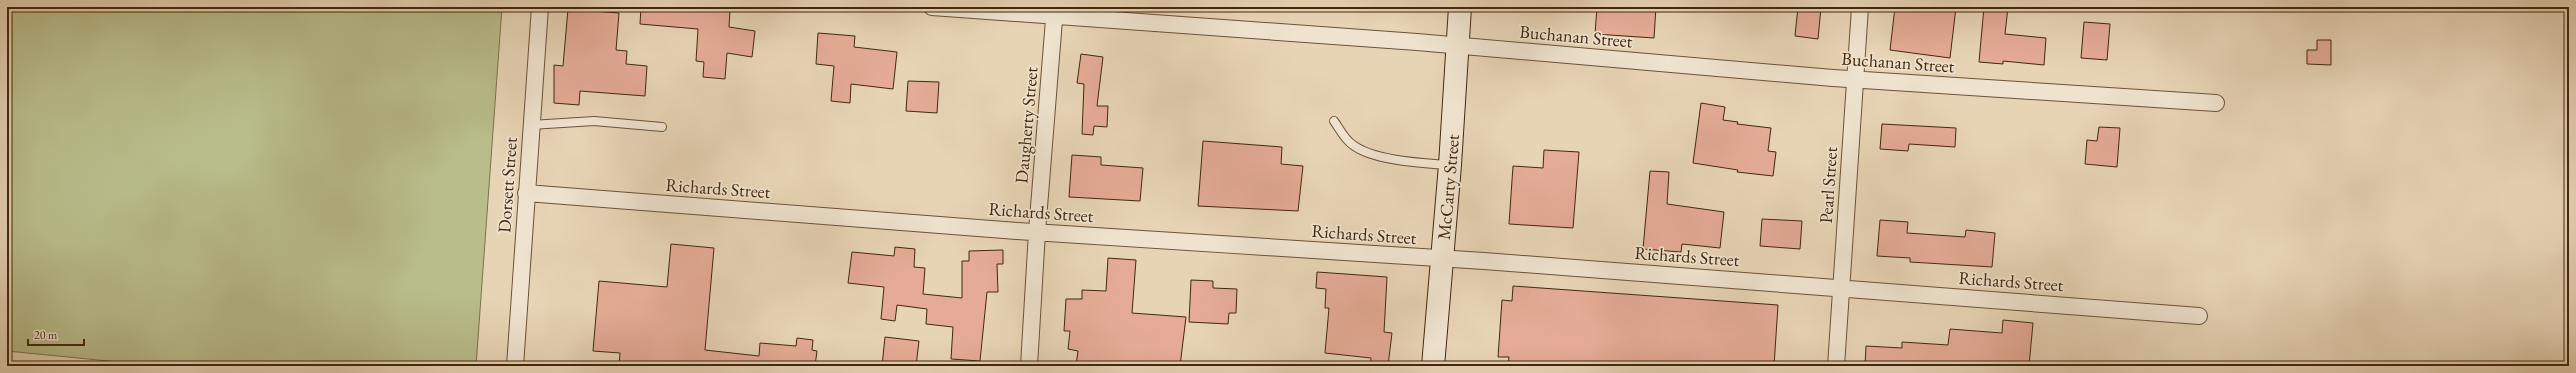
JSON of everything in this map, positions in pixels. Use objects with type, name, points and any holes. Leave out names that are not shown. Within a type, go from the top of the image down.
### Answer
[{"type":"main road","name":"McCarty Street","points":[[1433,366],[1450,165],[1460,7]]},
{"type":"street","name":"Dorsett Street","points":[[515,366],[540,7]]},
{"type":"street","name":"Buchanan Street","points":[[932,7],[1055,12],[1854,80],[2216,103]]},
{"type":"street","name":"Pearl Street","points":[[1836,366],[1860,7]]},
{"type":"street","name":"Daugherty Street","points":[[1029,366],[1037,232],[1055,12]]},
{"type":"street","name":"Richards Street","points":[[526,193],[1037,232],[1442,258],[2199,316]]},
{"type":"lane","points":[[531,126],[594,121],[662,127]]},
{"type":"lane","points":[[1334,121],[1352,145],[1367,152],[1407,162],[1450,165]]},
{"type":"green space","points":[[7,7],[502,7],[476,366],[159,366],[7,351]]},
{"type":"building","points":[[641,7],[730,10],[729,27],[755,31],[752,57],[727,53],[725,79],[703,77],[704,62],[696,61],[698,29],[640,24]]},
{"type":"building","points":[[1597,7],[1656,7],[1654,38],[1595,34]]},
{"type":"building","points":[[1798,7],[1821,7],[1818,39],[1795,36]]},
{"type":"building","points":[[1895,7],[1956,7],[1950,58],[1890,50]]},
{"type":"building","points":[[1984,7],[2008,7],[2005,34],[2046,38],[2044,65],[2003,61],[2003,64],[1979,62]]},
{"type":"building","points":[[568,9],[619,13],[616,50],[627,51],[626,64],[647,66],[645,96],[580,91],[579,105],[554,103],[554,65],[563,66]]},
{"type":"building","points":[[2084,22],[2110,24],[2107,60],[2081,58]]},
{"type":"building","points":[[818,33],[855,36],[854,47],[897,52],[893,89],[851,84],[850,103],[831,101],[834,66],[816,64]]},
{"type":"building","points":[[2317,40],[2331,40],[2331,65],[2307,64],[2307,50],[2317,50]]},
{"type":"building","points":[[1081,54],[1103,57],[1097,106],[1108,106],[1107,127],[1094,126],[1093,135],[1082,134],[1084,84],[1077,83]]},
{"type":"building","points":[[908,81],[939,82],[937,113],[906,111]]},
{"type":"building","points":[[1701,103],[1725,107],[1723,120],[1738,122],[1737,124],[1771,128],[1768,151],[1776,152],[1773,176],[1737,172],[1738,170],[1693,163]]},
{"type":"building","points":[[1882,124],[1956,128],[1955,147],[1909,144],[1908,151],[1880,149]]},
{"type":"building","points":[[2099,127],[2120,128],[2117,167],[2085,164],[2087,140],[2097,141]]},
{"type":"building","points":[[1203,141],[1282,147],[1281,164],[1303,166],[1298,211],[1198,206]]},
{"type":"building","points":[[1544,150],[1579,152],[1573,228],[1509,224],[1513,166],[1543,168]]},
{"type":"building","points":[[1072,155],[1101,157],[1101,165],[1143,168],[1140,201],[1069,197]]},
{"type":"building","points":[[1650,171],[1669,172],[1667,204],[1724,212],[1720,248],[1682,244],[1681,252],[1643,249]]},
{"type":"building","points":[[1762,219],[1802,221],[1800,249],[1760,246]]},
{"type":"building","points":[[1880,220],[1908,222],[1907,233],[1965,237],[1966,230],[1995,233],[1992,267],[1910,262],[1910,258],[1877,256]]},
{"type":"building","points":[[671,244],[714,248],[705,350],[759,356],[760,343],[796,346],[797,338],[813,340],[812,350],[817,351],[815,366],[619,366],[620,353],[593,351],[599,281],[667,287]]},
{"type":"building","points":[[895,247],[915,249],[914,267],[925,268],[923,294],[962,298],[962,261],[969,261],[969,251],[1003,250],[1003,264],[997,264],[998,292],[987,292],[980,361],[951,359],[953,327],[926,324],[927,309],[897,305],[895,321],[881,319],[884,287],[848,283],[852,252],[894,256]]},
{"type":"building","points":[[1108,258],[1136,260],[1132,313],[1186,317],[1180,366],[1076,365],[1078,351],[1068,349],[1070,331],[1064,331],[1066,299],[1082,299],[1082,290],[1106,291]]},
{"type":"building","points":[[1317,272],[1387,277],[1384,332],[1392,333],[1388,366],[1371,366],[1371,358],[1325,353],[1329,308],[1325,308],[1326,289],[1316,288]]},
{"type":"building","points":[[1191,280],[1213,281],[1213,288],[1237,289],[1236,313],[1229,313],[1228,324],[1189,322]]},
{"type":"building","points":[[1513,286],[1778,305],[1774,366],[1508,366],[1509,357],[1498,357],[1502,300],[1512,301]]},
{"type":"building","points":[[2003,320],[2033,323],[2029,366],[1865,366],[1866,346],[1902,348],[1902,342],[1948,345],[1950,329],[2002,333]]},
{"type":"building","points":[[885,337],[919,341],[916,366],[882,366]]}]
